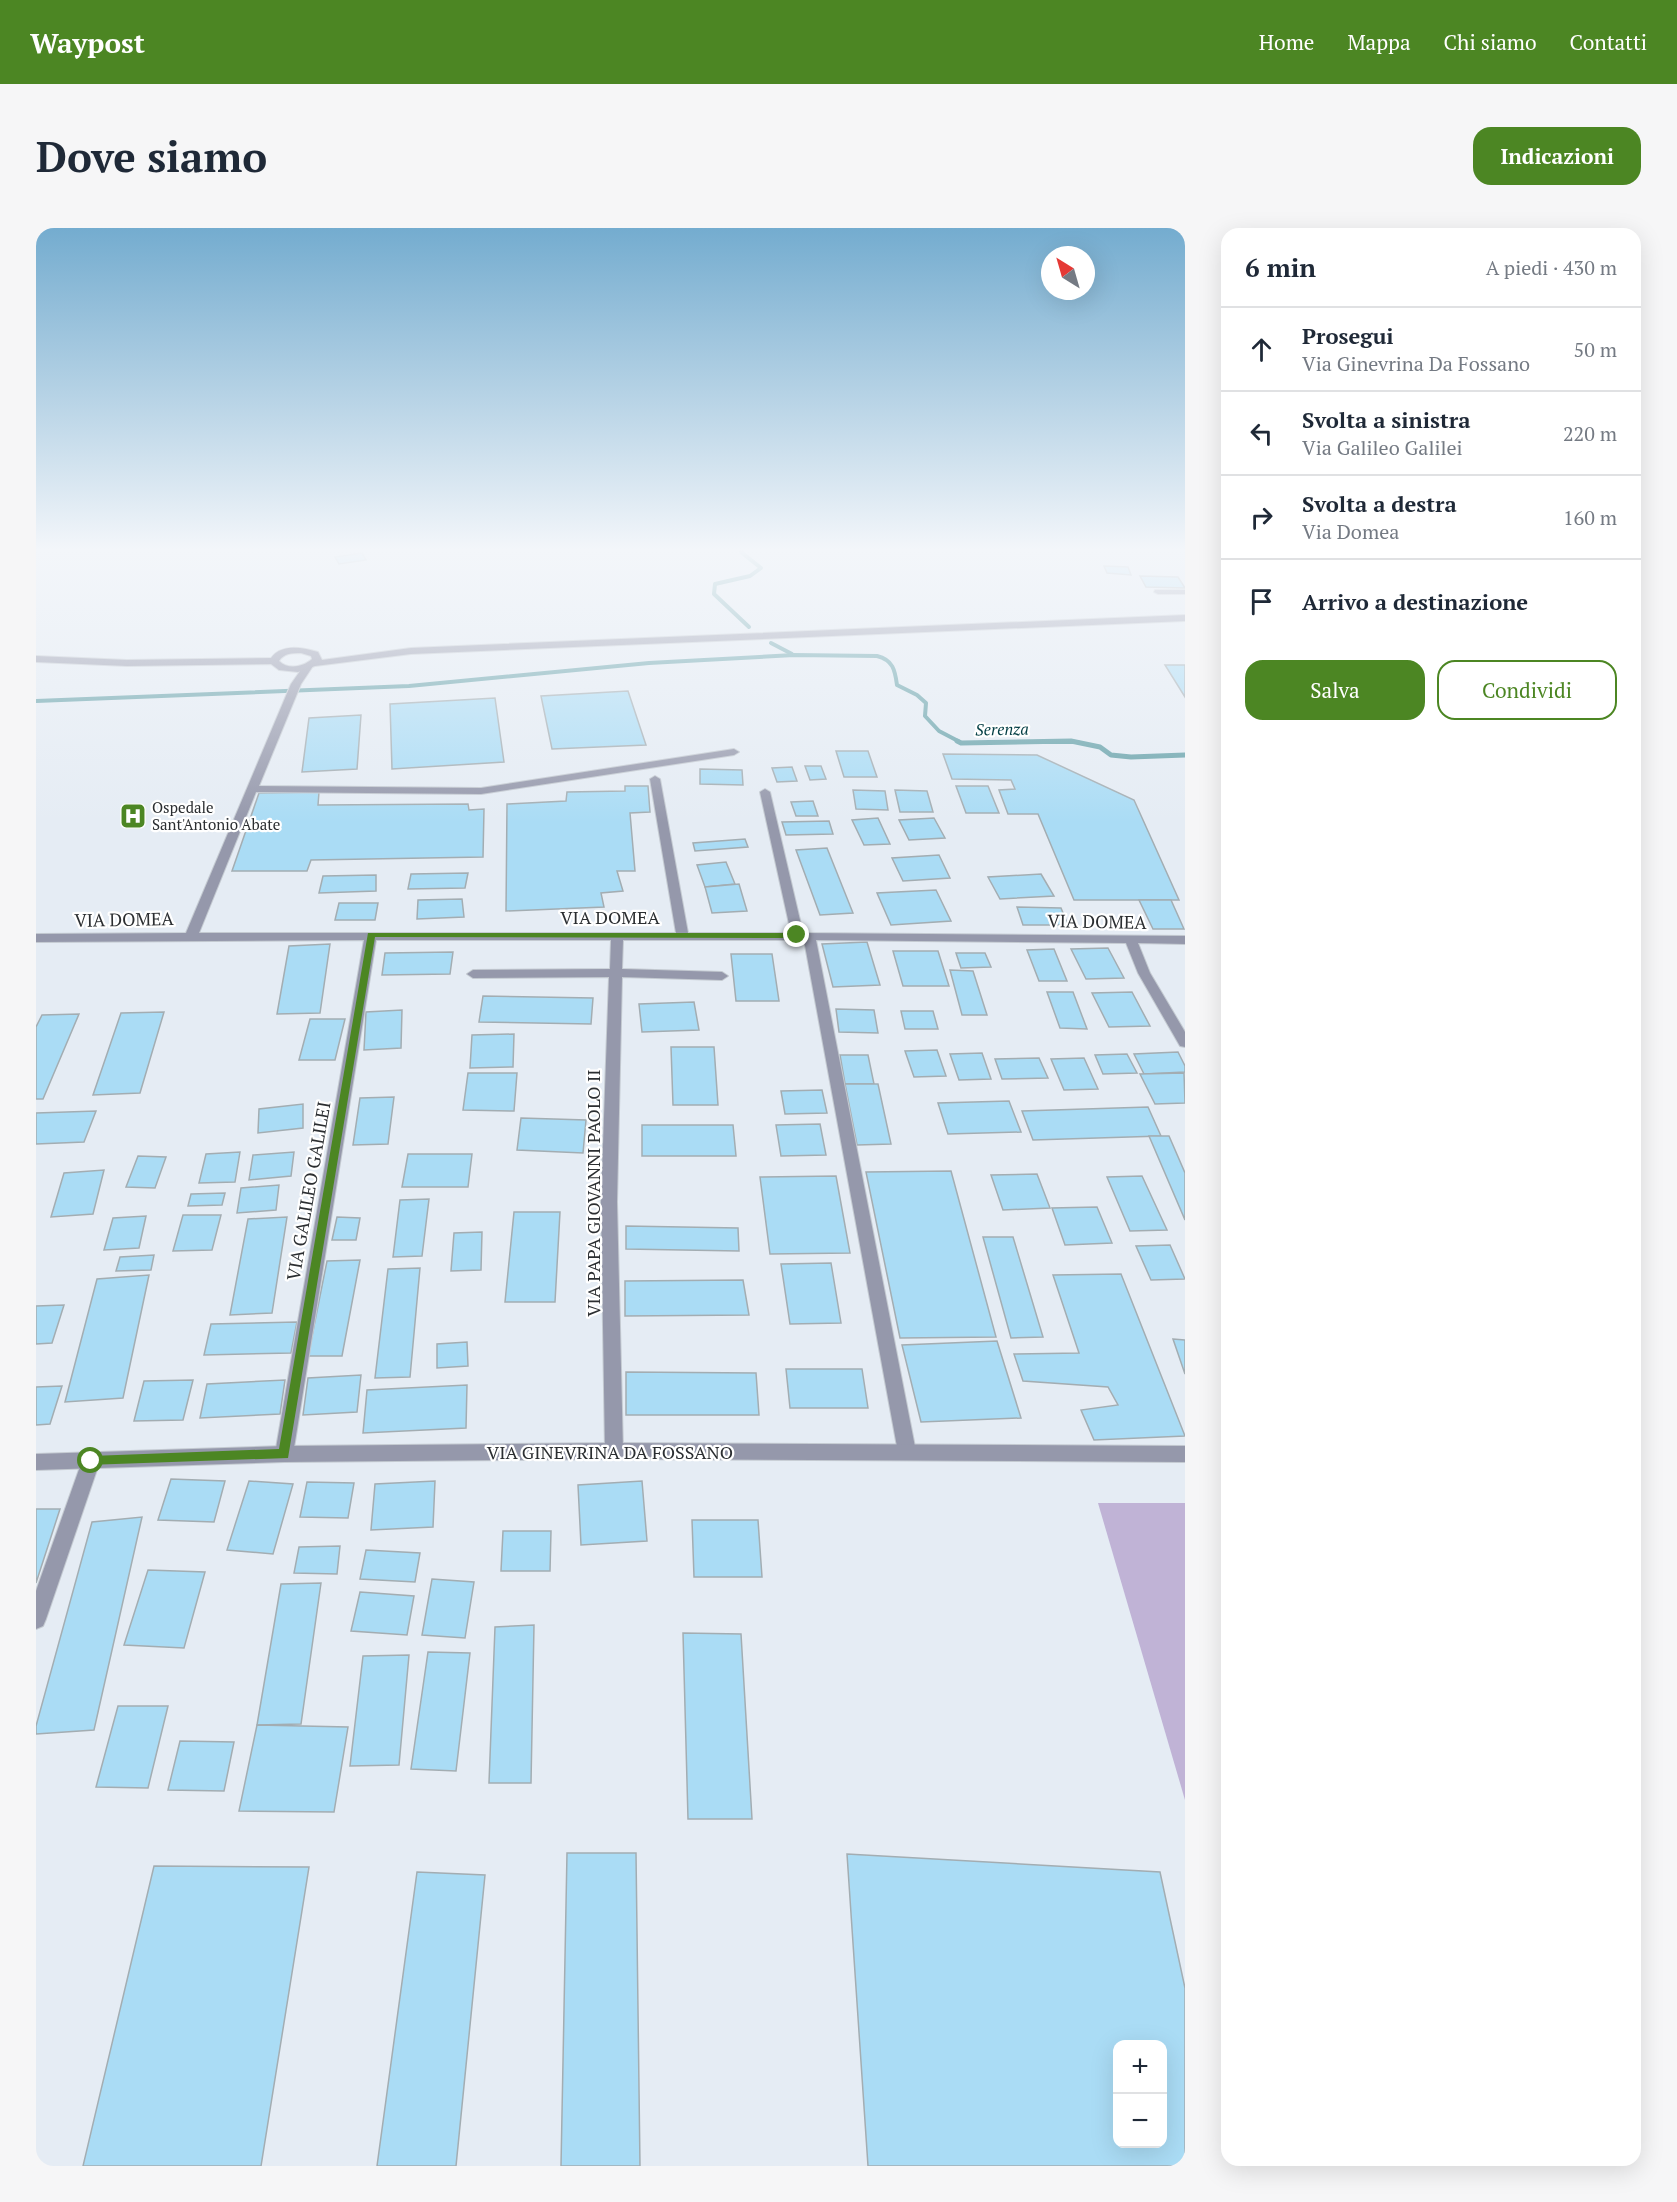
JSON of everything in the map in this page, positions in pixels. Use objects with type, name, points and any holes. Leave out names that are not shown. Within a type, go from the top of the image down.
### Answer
[{"type":"street","points":[[273,661],[280,668],[291,669],[312,663],[411,651],[637,642]]},
{"type":"street","points":[[191,937],[296,682],[312,663],[312,652],[301,650],[219,661]]},
{"type":"street","points":[[36,659],[127,663],[273,661],[282,653]]},
{"type":"street","points":[[291,669],[296,682]]},
{"type":"street","points":[[251,789],[482,791],[734,752]]},
{"type":"street","points":[[655,779],[682,935]]},
{"type":"street","points":[[765,792],[803,935],[907,1452]]},
{"type":"street","name":"VIA DOMEA","points":[[36,938],[371,934],[803,935],[1185,940]]},
{"type":"street","name":"VIA GALILEO GALILEI","points":[[284,1454],[371,934]]},
{"type":"street","name":"VIA PAPA GIOVANNI PAOLO II","points":[[614,1451],[609,1202],[617,936]]},
{"type":"street","points":[[1131,940],[1144,973],[1185,1043]]},
{"type":"street","points":[[472,974],[617,973],[722,976]]},
{"type":"street","name":"VIA GINEVRINA DA FOSSANO","points":[[36,1462],[284,1454],[614,1451],[1185,1454]]},
{"type":"street","points":[[36,1619],[91,1461]]},
{"type":"shaded area","points":[[1098,1503],[1185,1503],[1185,1800]]},
{"type":"building","points":[[1165,665],[1185,665],[1185,697]]},
{"type":"building","points":[[628,691],[646,745],[552,749],[541,696]]},
{"type":"building","points":[[495,698],[504,762],[392,769],[390,704]]},
{"type":"building","points":[[361,715],[357,769],[302,772],[309,718]]},
{"type":"building","points":[[836,751],[868,751],[877,777],[844,777]]},
{"type":"building","points":[[943,754],[1037,755],[1134,800],[1179,900],[1074,900],[1038,814],[1008,814],[999,790],[1015,789],[1011,780],[952,779]]},
{"type":"building","points":[[805,766],[821,766],[826,779],[810,780]]},
{"type":"building","points":[[792,767],[797,781],[777,782],[772,768]]},
{"type":"building","points":[[700,769],[742,770],[743,785],[700,784]]},
{"type":"building","points":[[625,786],[648,786],[650,812],[630,813],[635,871],[617,871],[623,891],[601,893],[604,907],[506,911],[507,804],[566,801],[567,792],[625,791]]},
{"type":"building","points":[[956,786],[988,786],[999,813],[966,813]]},
{"type":"building","points":[[853,790],[885,791],[888,810],[856,809]]},
{"type":"building","points":[[895,790],[927,791],[933,812],[900,812]]},
{"type":"building","points":[[319,792],[318,805],[468,804],[469,810],[484,809],[483,857],[311,860],[307,871],[232,871],[259,793]]},
{"type":"building","points":[[813,801],[818,816],[796,816],[791,802]]},
{"type":"building","points":[[878,818],[890,844],[864,845],[852,820]]},
{"type":"building","points":[[934,818],[945,838],[909,840],[899,820]]},
{"type":"building","points":[[829,821],[833,834],[786,835],[782,822]]},
{"type":"building","points":[[745,839],[748,847],[695,851],[693,843]]},
{"type":"building","points":[[827,848],[853,913],[820,915],[796,850]]},
{"type":"building","points":[[939,855],[950,878],[903,881],[892,858]]},
{"type":"building","points":[[726,862],[735,884],[705,887],[697,865]]},
{"type":"building","points":[[468,873],[465,888],[408,889],[411,874]]},
{"type":"building","points":[[1041,874],[1054,896],[1000,899],[988,877]]},
{"type":"building","points":[[376,875],[376,891],[319,893],[323,876]]},
{"type":"building","points":[[739,884],[747,911],[712,913],[705,887]]},
{"type":"building","points":[[936,890],[951,921],[891,925],[877,893]]},
{"type":"building","points":[[462,899],[464,917],[417,919],[418,900]]},
{"type":"building","points":[[1139,900],[1171,900],[1184,929],[1153,929]]},
{"type":"building","points":[[339,903],[378,903],[375,920],[335,920]]},
{"type":"building","points":[[1017,907],[1061,908],[1068,925],[1023,925]]},
{"type":"building","points":[[867,942],[880,985],[833,987],[822,944]]},
{"type":"building","points":[[330,944],[320,1013],[277,1014],[289,946]]},
{"type":"building","points":[[1108,948],[1124,978],[1086,979],[1071,949]]},
{"type":"building","points":[[1054,949],[1067,981],[1039,981],[1027,950]]},
{"type":"building","points":[[893,951],[938,951],[949,986],[903,986]]},
{"type":"building","points":[[453,952],[450,974],[382,975],[385,953]]},
{"type":"building","points":[[956,953],[985,953],[991,967],[961,968]]},
{"type":"building","points":[[731,954],[772,954],[779,1001],[736,1001]]},
{"type":"building","points":[[950,970],[973,971],[987,1015],[962,1015]]},
{"type":"building","points":[[1047,992],[1073,992],[1087,1029],[1060,1028]]},
{"type":"building","points":[[1132,992],[1150,1026],[1109,1027],[1092,993]]},
{"type":"building","points":[[483,996],[593,998],[591,1024],[479,1022]]},
{"type":"building","points":[[694,1002],[699,1030],[642,1032],[639,1004]]},
{"type":"building","points":[[836,1009],[874,1010],[878,1033],[839,1032]]},
{"type":"building","points":[[402,1010],[401,1048],[364,1050],[366,1012]]},
{"type":"building","points":[[901,1011],[933,1011],[938,1029],[905,1029]]},
{"type":"building","points":[[164,1012],[140,1093],[93,1095],[121,1013]]},
{"type":"building","points":[[79,1014],[43,1099],[36,1099],[36,1027],[42,1015]]},
{"type":"building","points":[[310,1019],[345,1019],[335,1060],[299,1060]]},
{"type":"building","points":[[514,1034],[513,1067],[470,1068],[472,1035]]},
{"type":"building","points":[[671,1047],[714,1047],[718,1105],[673,1105]]},
{"type":"building","points":[[937,1050],[946,1076],[914,1077],[905,1051]]},
{"type":"building","points":[[1178,1052],[1185,1066],[1185,1072],[1144,1074],[1134,1054]]},
{"type":"building","points":[[982,1053],[991,1079],[959,1080],[950,1054]]},
{"type":"building","points":[[1127,1054],[1137,1073],[1103,1074],[1095,1055]]},
{"type":"building","points":[[840,1055],[868,1055],[874,1084],[845,1084]]},
{"type":"building","points":[[1039,1058],[1048,1078],[1002,1079],[995,1059]]},
{"type":"building","points":[[1084,1058],[1098,1089],[1064,1090],[1051,1059]]},
{"type":"building","points":[[468,1073],[517,1073],[514,1111],[463,1110]]},
{"type":"building","points":[[1184,1073],[1185,1103],[1155,1104],[1140,1074]]},
{"type":"building","points":[[845,1084],[878,1084],[891,1144],[857,1145]]},
{"type":"building","points":[[822,1090],[827,1113],[785,1114],[781,1091]]},
{"type":"building","points":[[394,1097],[388,1144],[353,1145],[360,1098]]},
{"type":"building","points":[[1009,1101],[1021,1132],[948,1134],[938,1103]]},
{"type":"building","points":[[303,1104],[303,1128],[258,1133],[259,1109]]},
{"type":"building","points":[[1148,1107],[1161,1136],[1033,1140],[1022,1111]]},
{"type":"building","points":[[96,1111],[84,1142],[36,1144],[36,1113]]},
{"type":"building","points":[[521,1118],[586,1120],[583,1153],[517,1150]]},
{"type":"building","points":[[820,1124],[826,1155],[781,1156],[776,1125]]},
{"type":"building","points":[[642,1125],[733,1125],[736,1156],[642,1156]]},
{"type":"building","points":[[1149,1136],[1169,1136],[1185,1173],[1185,1220]]},
{"type":"building","points":[[240,1152],[235,1182],[199,1183],[206,1154]]},
{"type":"building","points":[[294,1152],[291,1176],[249,1180],[253,1155]]},
{"type":"building","points":[[408,1154],[472,1154],[468,1187],[402,1187]]},
{"type":"building","points":[[138,1156],[166,1157],[155,1188],[126,1187]]},
{"type":"building","points":[[104,1170],[93,1214],[51,1217],[64,1173]]},
{"type":"building","points":[[951,1171],[996,1337],[900,1338],[866,1172]]},
{"type":"building","points":[[1037,1174],[1050,1208],[1003,1210],[991,1175]]},
{"type":"building","points":[[836,1176],[850,1253],[770,1254],[760,1177]]},
{"type":"building","points":[[1142,1176],[1167,1230],[1130,1231],[1107,1177]]},
{"type":"building","points":[[279,1185],[276,1210],[237,1213],[241,1188]]},
{"type":"building","points":[[225,1193],[222,1205],[188,1206],[191,1194]]},
{"type":"building","points":[[429,1199],[422,1256],[393,1257],[400,1200]]},
{"type":"building","points":[[1097,1207],[1112,1243],[1065,1245],[1052,1208]]},
{"type":"building","points":[[514,1212],[560,1212],[555,1302],[505,1302]]},
{"type":"building","points":[[183,1215],[221,1215],[212,1250],[173,1251]]},
{"type":"building","points":[[146,1216],[139,1248],[104,1250],[113,1218]]},
{"type":"building","points":[[287,1217],[272,1313],[230,1315],[248,1219]]},
{"type":"building","points":[[337,1217],[360,1218],[356,1240],[332,1240]]},
{"type":"building","points":[[626,1226],[738,1228],[739,1251],[626,1249]]},
{"type":"building","points":[[482,1232],[481,1270],[451,1271],[454,1233]]},
{"type":"building","points":[[983,1237],[1013,1237],[1043,1337],[1011,1338]]},
{"type":"building","points":[[1170,1245],[1185,1279],[1151,1280],[1136,1246]]},
{"type":"building","points":[[154,1255],[151,1270],[116,1271],[120,1257]]},
{"type":"building","points":[[360,1260],[342,1356],[308,1356],[327,1261]]},
{"type":"building","points":[[831,1263],[841,1323],[790,1324],[781,1264]]},
{"type":"building","points":[[420,1268],[410,1377],[375,1378],[388,1269]]},
{"type":"building","points":[[1121,1274],[1185,1436],[1094,1440],[1081,1410],[1118,1405],[1108,1387],[1023,1381],[1014,1354],[1079,1353],[1053,1275]]},
{"type":"building","points":[[149,1275],[123,1398],[65,1402],[97,1279]]},
{"type":"building","points":[[743,1280],[749,1315],[625,1316],[625,1281]]},
{"type":"building","points":[[64,1305],[52,1343],[36,1344],[36,1306]]},
{"type":"building","points":[[297,1322],[291,1353],[204,1355],[211,1324]]},
{"type":"building","points":[[1173,1339],[1185,1340],[1185,1374]]},
{"type":"building","points":[[997,1341],[1021,1418],[921,1422],[902,1345]]},
{"type":"building","points":[[467,1342],[468,1366],[437,1368],[437,1344]]},
{"type":"building","points":[[786,1369],[862,1369],[868,1408],[790,1408]]},
{"type":"building","points":[[626,1372],[756,1373],[759,1415],[626,1415]]},
{"type":"building","points":[[361,1375],[357,1412],[303,1415],[308,1378]]},
{"type":"building","points":[[193,1380],[183,1420],[134,1421],[144,1381]]},
{"type":"building","points":[[285,1380],[280,1414],[200,1418],[207,1384]]},
{"type":"building","points":[[467,1385],[466,1428],[363,1433],[367,1390]]},
{"type":"building","points":[[62,1386],[50,1424],[36,1425],[36,1387]]},
{"type":"building","points":[[171,1479],[225,1481],[214,1522],[158,1520]]},
{"type":"building","points":[[249,1481],[293,1484],[273,1554],[227,1550]]},
{"type":"building","points":[[435,1481],[433,1527],[371,1530],[375,1484]]},
{"type":"building","points":[[642,1481],[647,1541],[581,1545],[578,1485]]},
{"type":"building","points":[[307,1482],[354,1483],[348,1518],[300,1517]]},
{"type":"building","points":[[36,1509],[60,1509],[36,1583]]},
{"type":"building","points":[[142,1517],[94,1730],[36,1734],[36,1726],[92,1522]]},
{"type":"building","points":[[692,1520],[758,1520],[762,1577],[694,1577]]},
{"type":"building","points":[[503,1531],[551,1531],[550,1571],[501,1571]]},
{"type":"building","points":[[340,1546],[337,1574],[294,1573],[299,1547]]},
{"type":"building","points":[[366,1550],[420,1553],[415,1582],[360,1579]]},
{"type":"building","points":[[148,1570],[205,1572],[184,1648],[124,1645]]},
{"type":"building","points":[[432,1579],[474,1582],[465,1638],[422,1635]]},
{"type":"building","points":[[321,1583],[301,1724],[257,1725],[281,1584]]},
{"type":"building","points":[[360,1592],[414,1596],[407,1635],[351,1631]]},
{"type":"building","points":[[534,1625],[531,1783],[489,1783],[495,1627]]},
{"type":"building","points":[[683,1633],[741,1634],[752,1819],[688,1819]]},
{"type":"building","points":[[428,1652],[470,1653],[456,1771],[411,1769]]},
{"type":"building","points":[[409,1655],[399,1765],[350,1766],[363,1656]]},
{"type":"building","points":[[118,1706],[168,1706],[148,1788],[96,1787]]},
{"type":"building","points":[[257,1725],[348,1727],[334,1812],[239,1811]]},
{"type":"building","points":[[180,1741],[234,1742],[224,1791],[168,1790]]},
{"type":"building","points":[[567,1853],[636,1853],[640,2166],[561,2166]]},
{"type":"building","points":[[847,1854],[1160,1872],[1185,1988],[1185,2166],[868,2166]]},
{"type":"building","points":[[154,1866],[309,1867],[261,2166],[83,2166]]},
{"type":"building","points":[[417,1872],[485,1875],[456,2166],[377,2166]]},
{"type":"waterway","name":"Serenza","points":[[771,643],[792,654]]},
{"type":"waterway","points":[[36,701],[409,686],[649,663],[794,655],[877,656],[890,663],[897,685],[917,695],[926,703],[925,716],[939,731],[960,742]]},
{"type":"waterway","name":"Serenza","points":[[957,741],[961,743],[1016,742]]},
{"type":"waterway","name":"Serenza","points":[[995,742],[1016,742]]},
{"type":"waterway","name":"Serenza","points":[[1016,742],[1076,742]]},
{"type":"waterway","name":"Serenza","points":[[1016,742],[1076,742]]},
{"type":"waterway","name":"Serenza","points":[[1076,742],[1100,747],[1111,755],[1131,757],[1185,755]]},
{"type":"place","name":"Ospedale Sant'Antonio Abate","points":[[133,816]]},
{"type":"route","points":[[91,1461],[284,1454],[371,934],[797,935]]}]
